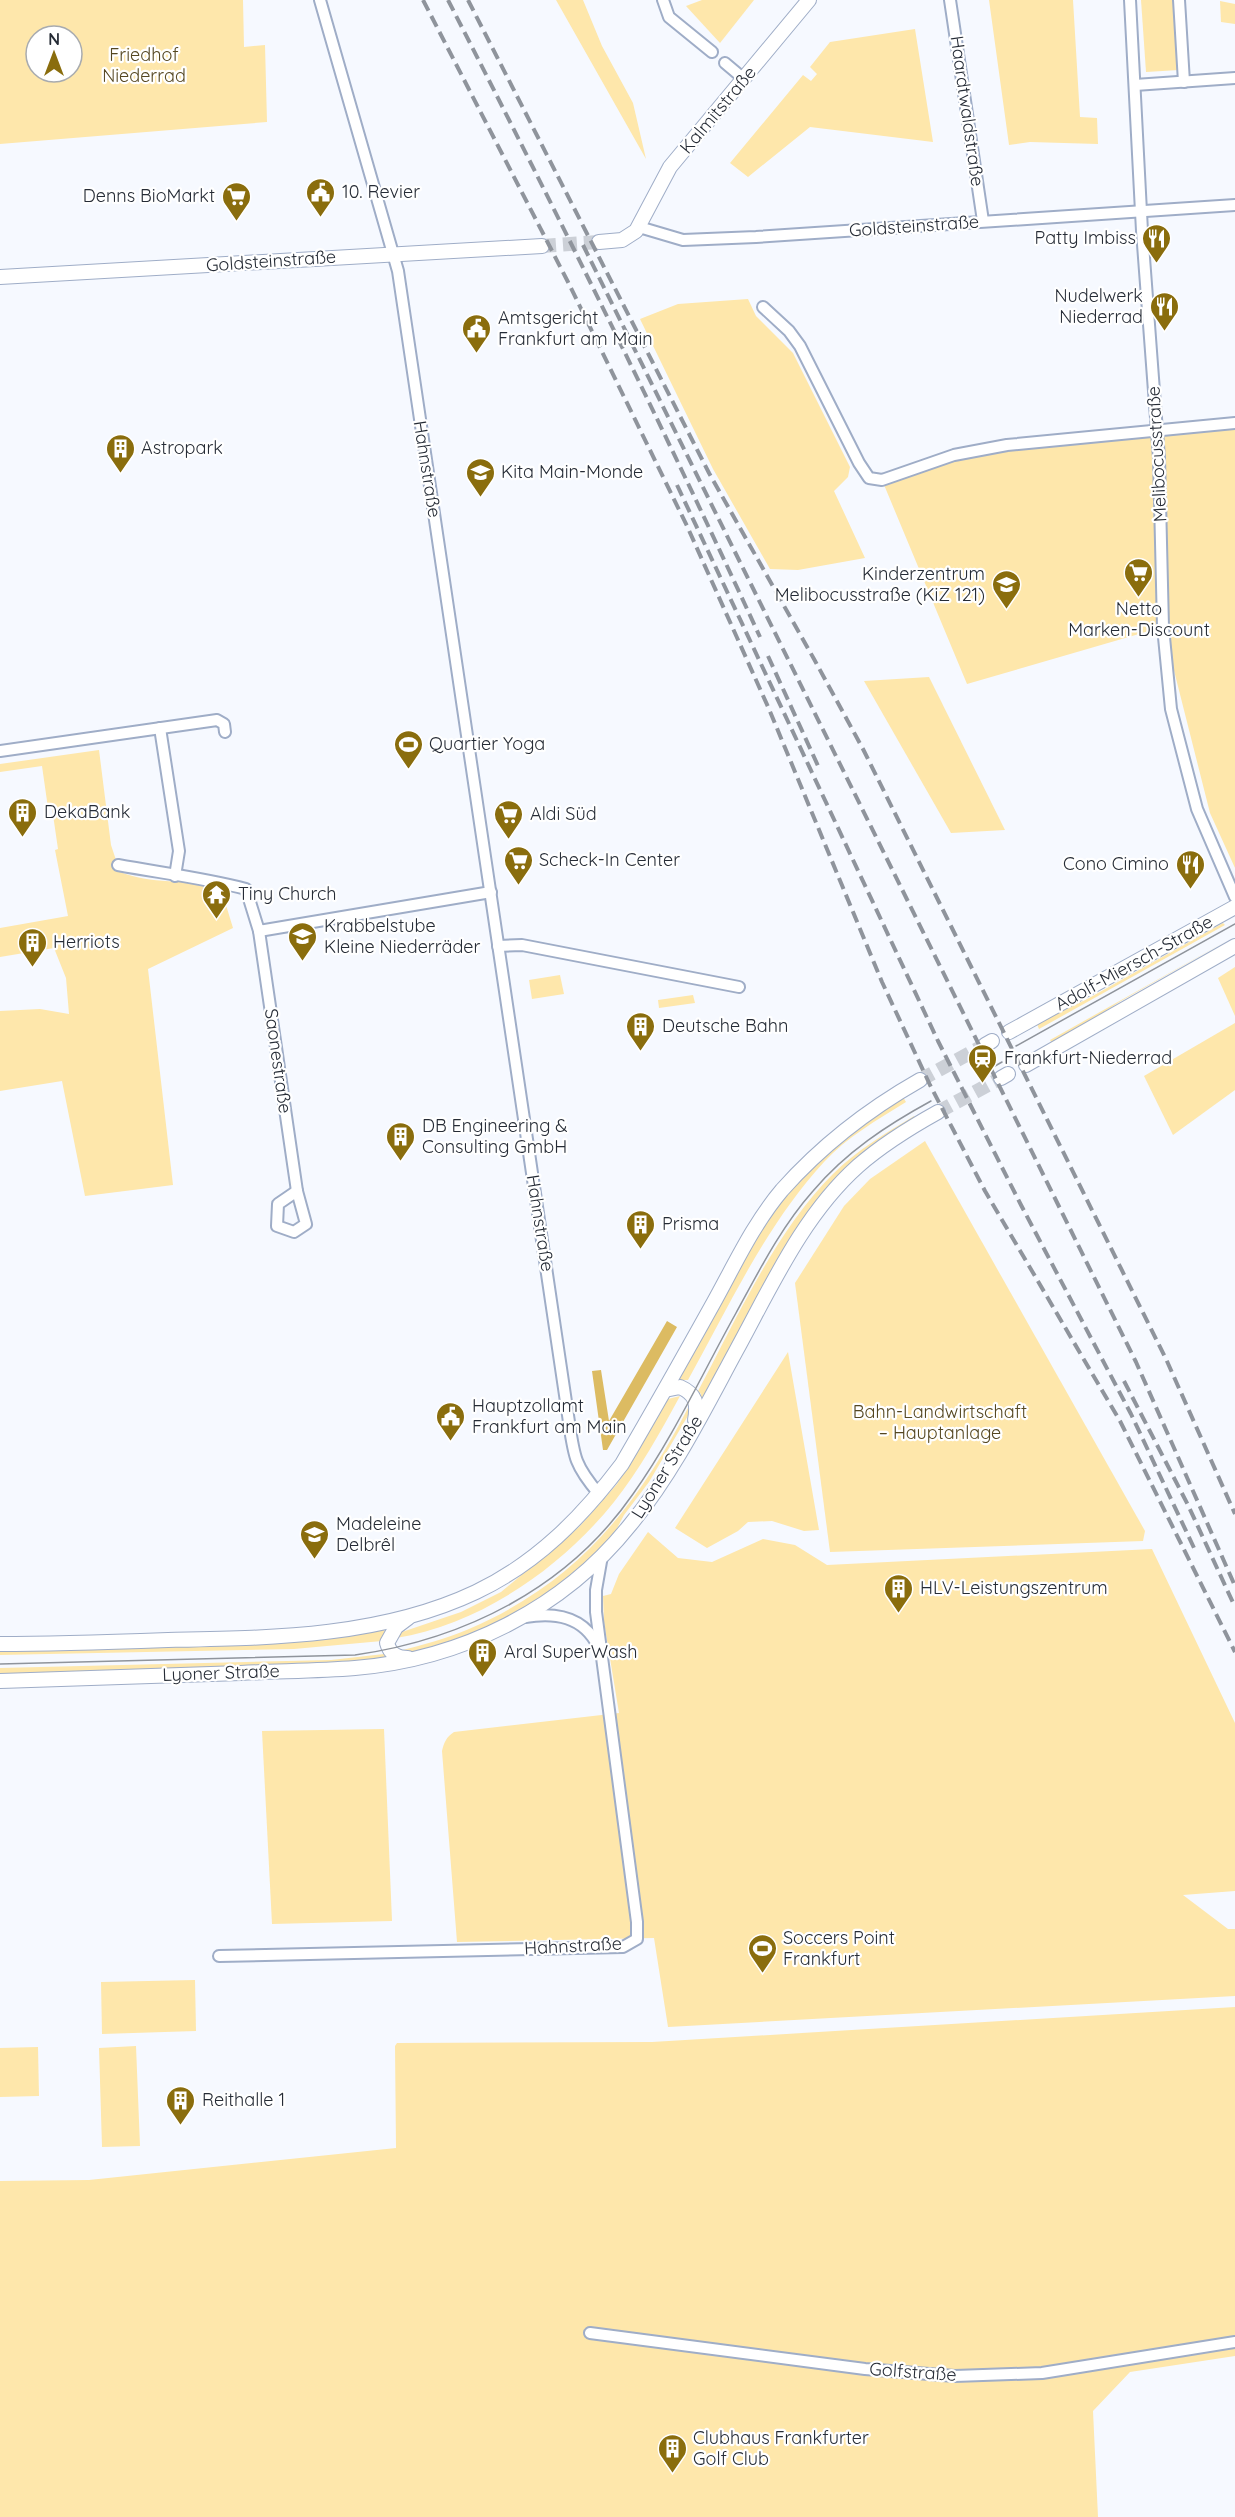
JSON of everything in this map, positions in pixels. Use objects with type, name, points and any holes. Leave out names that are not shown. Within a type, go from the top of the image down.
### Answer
[{"type":"main road","name":"Kalmitstraße","points":[[639,227],[670,167],[809,0]]},
{"type":"main road","points":[[599,242],[622,240],[632,235],[639,227]]},
{"type":"main road","name":"Goldsteinstraße","points":[[0,277],[542,246]]},
{"type":"main road","name":"Adolf-Miersch-Straße","points":[[1009,1032],[1235,907]]},
{"type":"main road","name":"Adolf-Miersch-Straße","points":[[1026,1065],[1235,946]]},
{"type":"main road","name":"Lyoner Straße","points":[[0,1644],[269,1637],[357,1628],[414,1614],[476,1592],[529,1560],[568,1528],[622,1464],[751,1234],[782,1191],[811,1160],[848,1128],[888,1098],[921,1080]]},
{"type":"main road","name":"Lyoner Straße","points":[[0,1682],[357,1668],[420,1658],[524,1617],[566,1590],[602,1557],[640,1512],[660,1484],[788,1257],[830,1195],[867,1158],[938,1112]]},
{"type":"main road","points":[[665,1390],[680,1388],[688,1390],[694,1398],[697,1411],[694,1425]]},
{"type":"main road","points":[[414,1614],[396,1628],[387,1643],[389,1650],[397,1656],[420,1658]]},
{"type":"street","name":"Hahnstraße","points":[[320,0],[398,272],[574,1458],[579,1470],[599,1494]]},
{"type":"street","points":[[663,0],[669,17],[712,52]]},
{"type":"street","name":"Haardtwaldstraße","points":[[950,0],[983,221]]},
{"type":"street","name":"Melibocusstraße","points":[[1130,0],[1156,431],[1164,627],[1171,709],[1197,809],[1235,897]]},
{"type":"street","points":[[1179,0],[1184,82]]},
{"type":"street","points":[[725,63],[744,79]]},
{"type":"street","points":[[1135,85],[1235,78]]},
{"type":"street","name":"Goldsteinstraße","points":[[639,227],[683,240],[1235,205]]},
{"type":"street","points":[[762,307],[789,331],[800,346],[859,463],[869,478],[882,480],[954,454],[1007,445],[1235,423]]},
{"type":"street","points":[[0,751],[217,720],[224,724],[225,732]]},
{"type":"street","points":[[160,728],[179,851],[176,876]]},
{"type":"street","name":"Saonestraße","points":[[118,865],[176,876],[209,879],[246,889],[259,931],[297,1191]]},
{"type":"street","points":[[259,931],[491,892]]},
{"type":"street","points":[[498,945],[522,945],[739,987]]},
{"type":"street","name":"Hahnstraße","points":[[219,1956],[614,1947],[631,1944],[636,1939],[637,1922],[595,1604],[602,1557]]},
{"type":"street","name":"Hahnstraße","points":[[524,1617],[551,1614],[573,1620],[591,1634],[600,1652]]},
{"type":"street","name":"Golfstraße","points":[[590,2333],[865,2369],[955,2376],[1042,2373],[1235,2342]]},
{"type":"green space","name":"Friedhof Niederrad","points":[[0,0],[243,0],[244,47],[265,45],[267,122],[0,144]]},
{"type":"green space","points":[[556,0],[583,0],[602,46],[633,103],[646,159]]},
{"type":"green space","points":[[702,0],[754,0],[720,43],[686,6]]},
{"type":"green space","points":[[989,0],[1073,0],[1080,117],[1097,118],[1098,144],[1030,142],[1009,145]]},
{"type":"green space","points":[[1141,0],[1174,0],[1179,70],[1146,72]]},
{"type":"green space","points":[[1220,1],[1235,4],[1235,24],[1221,22]]},
{"type":"green space","points":[[915,29],[933,142],[810,127],[748,177],[730,163],[803,75],[811,81],[817,74],[810,67],[830,42]]},
{"type":"green space","points":[[748,299],[756,316],[793,353],[850,467],[848,477],[834,491],[865,558],[798,570],[770,569],[713,469],[640,319],[678,304]]},
{"type":"green space","points":[[1235,428],[1235,868],[1210,813],[1163,627],[967,684],[882,480],[1007,445],[1156,431]]},
{"type":"green space","points":[[929,677],[1005,830],[951,833],[864,681]]},
{"type":"green space","points":[[99,750],[111,845],[120,872],[156,880],[219,882],[233,928],[148,969],[173,1185],[85,1196],[62,1081],[0,1091],[0,1011],[40,1009],[69,1014],[66,978],[54,948],[0,957],[0,928],[68,916],[55,850],[58,849],[52,808],[48,808],[42,766],[0,772],[0,764]]},
{"type":"green space","points":[[1223,923],[1225,925],[1039,1029],[1037,1024],[1089,998]]},
{"type":"green space","points":[[1230,939],[1121,1001],[1053,1045],[1050,1040]]},
{"type":"green space","points":[[1235,967],[1235,1016],[1218,978]]},
{"type":"green space","points":[[560,975],[564,994],[532,999],[529,980]]},
{"type":"green space","points":[[693,995],[695,1003],[659,1008],[658,1000]]},
{"type":"green space","points":[[1235,1023],[1235,1090],[1173,1135],[1144,1076]]},
{"type":"green space","points":[[903,1097],[906,1102],[842,1145],[803,1186],[766,1239],[688,1380],[678,1380],[755,1239],[786,1197],[841,1143]]},
{"type":"green space","points":[[914,1116],[918,1121],[851,1164],[699,1407],[701,1394],[698,1391],[742,1306],[775,1249],[812,1196],[852,1157]]},
{"type":"green space","name":"Bahn-Landwirtschaft – Hauptanlage","points":[[925,1141],[1145,1531],[1143,1541],[830,1552],[795,1283],[844,1206],[870,1179]]},
{"type":"green space","points":[[788,1352],[819,1530],[804,1531],[772,1521],[748,1522],[738,1531],[707,1548],[675,1528]]},
{"type":"green space","points":[[680,1396],[632,1477],[614,1502],[570,1549],[517,1589],[488,1606],[428,1631],[396,1638],[402,1632],[461,1612],[501,1592],[579,1527],[617,1484],[668,1399]]},
{"type":"green space","points":[[689,1406],[689,1414],[649,1482],[624,1515],[612,1538],[561,1585],[520,1612],[468,1635],[407,1655],[399,1651],[434,1642],[469,1629],[507,1610],[541,1589],[572,1565],[625,1509],[648,1477]]},
{"type":"green space","points":[[648,1532],[678,1558],[712,1562],[763,1539],[795,1545],[827,1565],[1152,1549],[1235,1723],[1235,1891],[1183,1895],[1228,1929],[1235,1929],[1235,1996],[668,2027],[654,1938],[457,1942],[442,1751],[445,1743],[454,1732],[619,1713],[604,1622],[603,1596],[611,1594],[619,1574]]},
{"type":"green space","points":[[385,1629],[382,1641],[294,1649],[0,1655],[0,1650],[293,1642]]},
{"type":"green space","points":[[384,1654],[386,1658],[331,1664],[0,1675],[0,1668],[331,1660]]},
{"type":"green space","points":[[384,1729],[392,1921],[272,1924],[262,1731]]},
{"type":"green space","points":[[195,1980],[196,2031],[102,2034],[101,1982]]},
{"type":"green space","points":[[1235,2007],[1235,2356],[1130,2372],[1093,2411],[1098,2517],[0,2517],[0,2181],[89,2180],[396,2148],[395,2046],[397,2043],[652,2042]]},
{"type":"green space","points":[[136,2046],[140,2146],[102,2147],[99,2048]]},
{"type":"green space","points":[[38,2047],[39,2096],[0,2097],[0,2048]]},
{"type":"shaded area","points":[[667,1321],[677,1327],[607,1450],[603,1450],[592,1371],[601,1370],[609,1421]]},
{"type":"tunnel","points":[[542,246],[599,242]]},
{"type":"tunnel","points":[[920,1080],[985,1045]]},
{"type":"tunnel","points":[[938,1112],[1001,1078]]},
{"type":"tram line","points":[[1016,1046],[1235,924]]},
{"type":"tram line","points":[[995,1066],[1002,1062]]},
{"type":"tram line","points":[[0,1664],[355,1655],[436,1636],[474,1622],[511,1604],[578,1557],[607,1527],[633,1494],[674,1428],[771,1250],[801,1205],[853,1152],[868,1140],[931,1101]]},
{"type":"railway","points":[[423,0],[568,282],[687,526],[769,709],[882,982],[930,1085],[985,1191],[1120,1421],[1235,1652]]},
{"type":"railway","points":[[448,0],[685,476],[760,637]]},
{"type":"railway","points":[[468,0],[709,473],[863,749],[1166,1359],[1235,1514]]},
{"type":"railway","points":[[583,245],[1136,1362],[1235,1586]]},
{"type":"railway","points":[[677,485],[938,1041],[1131,1414],[1195,1550]]},
{"type":"railway","points":[[768,656],[819,768]]},
{"type":"railway","points":[[1124,1381],[1188,1505],[1235,1607]]},
{"type":"place","name":"10. Revier","points":[[321,218]]},
{"type":"place","name":"Denns BioMarkt","points":[[236,222]]},
{"type":"place","name":"Patty Imbiss","points":[[1157,264]]},
{"type":"place","name":"Nudelwerk Niederrad","points":[[1164,332]]},
{"type":"place","name":"Amtsgericht Frankfurt am Main","points":[[477,354]]},
{"type":"place","name":"Astropark","points":[[120,474]]},
{"type":"place","name":"Kita Main-Monde","points":[[480,498]]},
{"type":"place","name":"Netto Marken-Discount","points":[[1139,598]]},
{"type":"place","name":"Kinderzentrum Melibocusstraße (KiZ 121)","points":[[1006,610]]},
{"type":"place","name":"Quartier Yoga","points":[[408,770]]},
{"type":"place","name":"DekaBank","points":[[23,838]]},
{"type":"place","name":"Aldi Süd","points":[[509,840]]},
{"type":"place","name":"Scheck-In Center","points":[[518,886]]},
{"type":"place","name":"Cono Cimino","points":[[1190,890]]},
{"type":"place","name":"Tiny Church","points":[[217,920]]},
{"type":"place","name":"Krabbelstube Kleine Niederräder","points":[[303,962]]},
{"type":"place","name":"Herriots","points":[[32,968]]},
{"type":"place","name":"Deutsche Bahn","points":[[641,1052]]},
{"type":"place","name":"Frankfurt-Niederrad","points":[[983,1084]]},
{"type":"place","name":"DB Engineering & Consulting GmbH","points":[[401,1162]]},
{"type":"place","name":"Prisma","points":[[641,1250]]},
{"type":"place","name":"Hauptzollamt Frankfurt am Main","points":[[451,1442]]},
{"type":"place","name":"Madeleine Delbrêl","points":[[315,1560]]},
{"type":"place","name":"HLV-Leistungszentrum","points":[[899,1614]]},
{"type":"place","name":"Aral SuperWash","points":[[483,1678]]},
{"type":"place","name":"Soccers Point Frankfurt","points":[[762,1974]]},
{"type":"place","name":"Reithalle 1","points":[[181,2126]]},
{"type":"place","name":"Clubhaus Frankfurter Golf Club","points":[[672,2474]]}]
